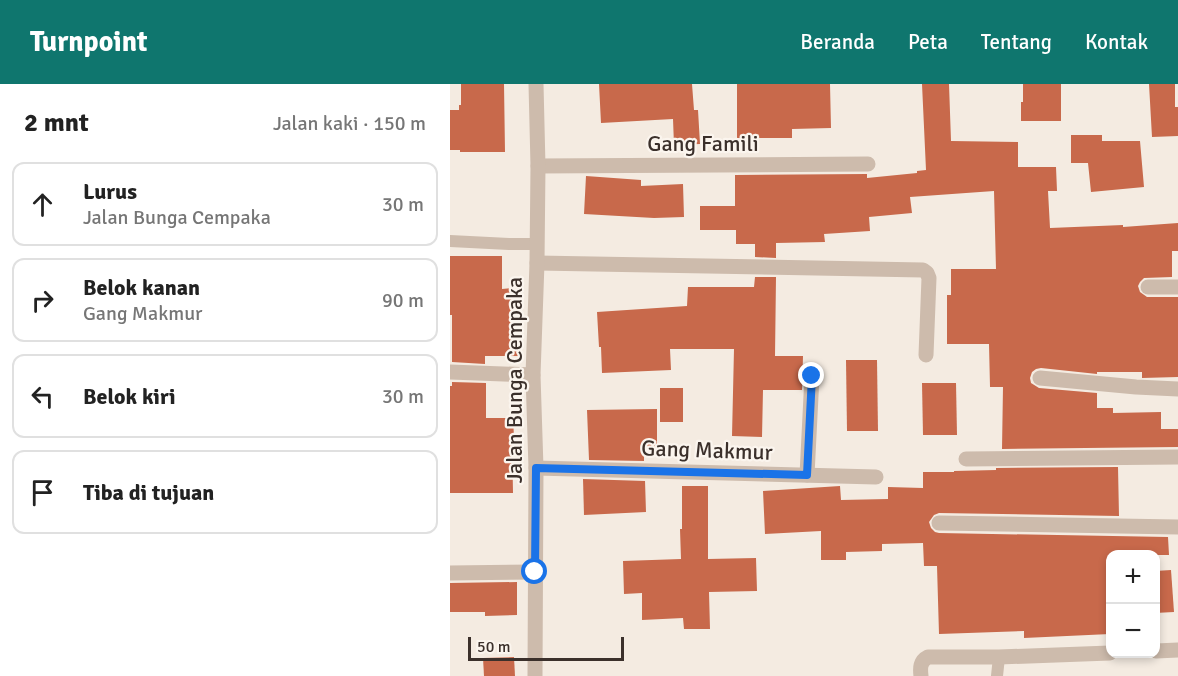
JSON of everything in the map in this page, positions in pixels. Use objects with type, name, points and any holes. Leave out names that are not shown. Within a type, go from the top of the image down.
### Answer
[{"type":"street","name":"Jalan Bunga Cempaka","points":[[535,676],[536,468],[533,375],[538,166],[536,84]]},
{"type":"street","name":"Gang Famili","points":[[538,166],[868,164]]},
{"type":"street","points":[[537,263],[923,270],[929,278],[926,355]]},
{"type":"street","points":[[1148,287],[1178,287]]},
{"type":"street","points":[[450,372],[533,375]]},
{"type":"street","points":[[807,475],[812,376]]},
{"type":"street","points":[[1041,378],[1178,389]]},
{"type":"street","points":[[966,459],[1178,457]]},
{"type":"street","name":"Gang Makmur","points":[[536,468],[876,477]]},
{"type":"street","points":[[939,523],[1178,527]]},
{"type":"street","points":[[450,573],[535,572]]},
{"type":"street","points":[[1160,651],[1178,650]]},
{"type":"street","points":[[921,676],[923,659],[928,657],[1106,653]]},
{"type":"lane","points":[[450,241],[537,244]]},
{"type":"lane","points":[[998,676],[999,657]]},
{"type":"building","points":[[461,84],[504,84],[505,152],[450,150],[450,110],[459,110]]},
{"type":"building","points":[[599,84],[692,84],[694,110],[698,110],[700,144],[674,145],[673,119],[601,123]]},
{"type":"building","points":[[737,84],[830,84],[831,128],[792,129],[792,138],[737,138]]},
{"type":"building","points":[[922,84],[949,84],[951,141],[1018,142],[1018,167],[1056,167],[1057,191],[1048,191],[1050,228],[1123,225],[1123,227],[1178,223],[1178,251],[1172,251],[1172,277],[1144,278],[1138,286],[1140,292],[1147,297],[1178,297],[1178,377],[1142,378],[1142,372],[1097,372],[1097,374],[1041,368],[1032,372],[1030,378],[1031,383],[1039,388],[1097,393],[1097,408],[1113,408],[1113,413],[1161,412],[1161,429],[1178,429],[1178,447],[1002,449],[1003,387],[990,387],[989,344],[947,344],[947,295],[951,295],[951,269],[996,269],[994,191],[910,197],[912,213],[869,217],[870,231],[824,234],[825,242],[776,243],[776,258],[755,257],[755,244],[736,244],[736,230],[700,230],[700,206],[735,206],[735,175],[867,174],[867,178],[926,170]]},
{"type":"building","points":[[1023,84],[1061,84],[1061,121],[1021,121]]},
{"type":"building","points":[[1149,84],[1175,84],[1178,136],[1152,137]]},
{"type":"building","points":[[1071,135],[1102,135],[1102,141],[1140,141],[1144,187],[1091,192],[1088,163],[1071,163]]},
{"type":"building","points":[[586,176],[641,180],[641,186],[683,184],[684,217],[654,218],[584,214]]},
{"type":"building","points":[[450,256],[502,256],[502,289],[514,288],[514,330],[520,330],[520,356],[485,356],[485,364],[452,362]]},
{"type":"building","points":[[755,277],[776,277],[775,356],[803,356],[802,390],[763,390],[762,437],[732,436],[734,349],[670,349],[671,370],[602,373],[597,312],[687,306],[688,287],[754,287]]},
{"type":"building","points":[[846,360],[877,360],[878,431],[847,431]]},
{"type":"building","points":[[452,382],[486,383],[486,418],[513,418],[513,493],[450,493],[450,386]]},
{"type":"building","points":[[922,383],[956,383],[957,435],[923,435]]},
{"type":"building","points":[[660,388],[683,388],[683,422],[660,422]]},
{"type":"building","points":[[657,409],[657,451],[644,451],[644,461],[589,460],[587,410]]},
{"type":"building","points":[[1118,467],[1119,516],[939,513],[934,515],[929,522],[931,528],[939,533],[1168,537],[1169,555],[1160,555],[1160,550],[1106,550],[1106,634],[1024,638],[1024,631],[939,634],[937,566],[924,566],[923,543],[882,544],[882,551],[846,552],[846,560],[821,560],[821,531],[765,534],[763,491],[840,486],[841,500],[888,499],[888,487],[923,488],[923,472],[996,470],[996,468]]},
{"type":"building","points":[[583,479],[645,481],[646,512],[584,515]]},
{"type":"building","points":[[682,486],[708,486],[708,559],[756,558],[757,591],[709,592],[710,629],[684,629],[683,618],[642,620],[642,593],[624,594],[623,561],[681,559]]},
{"type":"building","points":[[1171,570],[1174,612],[1160,613],[1160,571]]},
{"type":"building","points":[[517,582],[517,615],[485,616],[485,612],[450,612],[450,583]]},
{"type":"building","points":[[514,657],[515,676],[484,676],[483,658]]},
{"type":"route","points":[[535,572],[536,468],[807,475],[812,376]]}]
